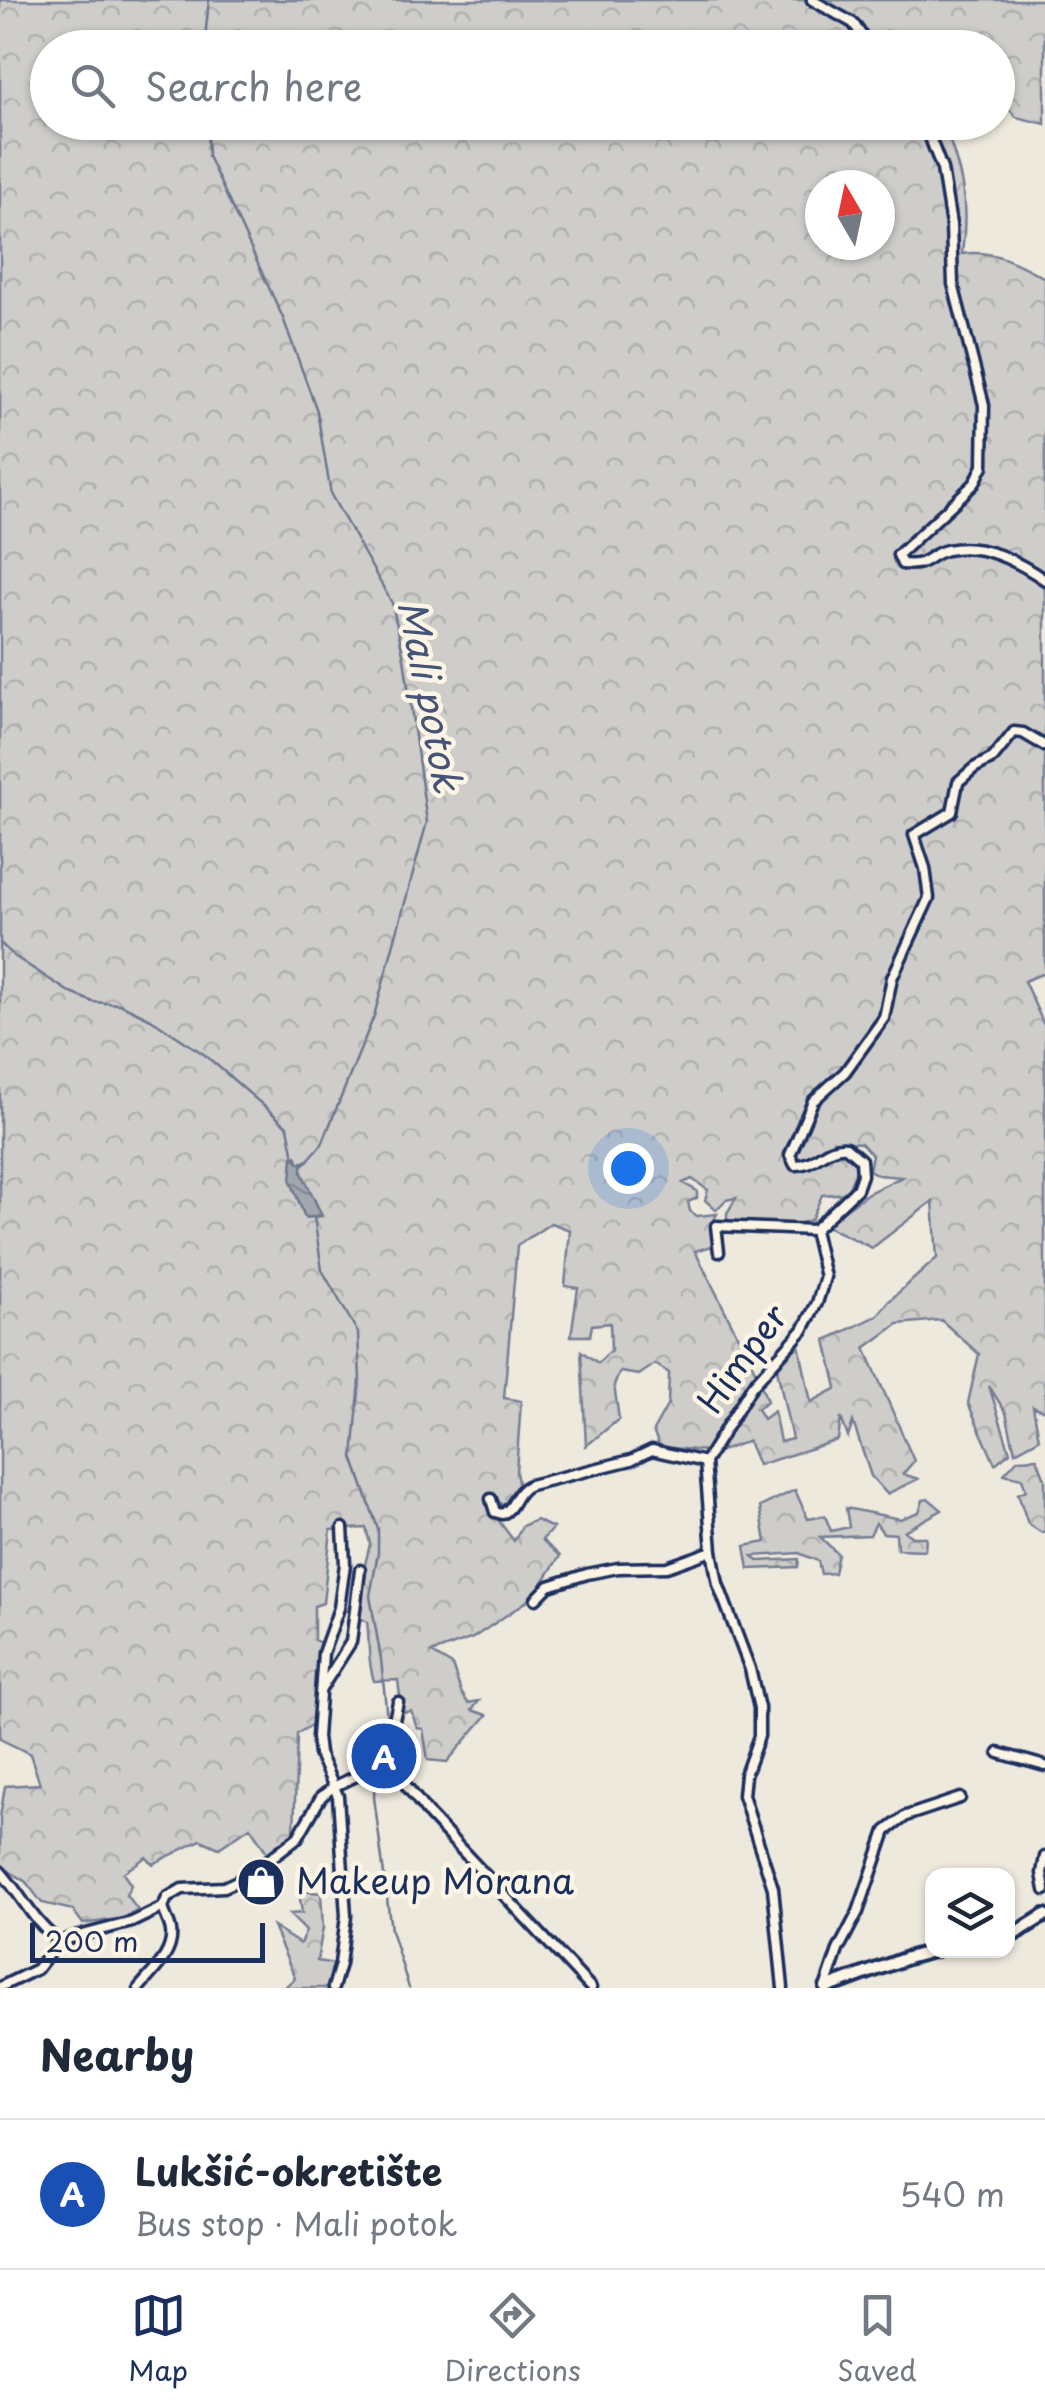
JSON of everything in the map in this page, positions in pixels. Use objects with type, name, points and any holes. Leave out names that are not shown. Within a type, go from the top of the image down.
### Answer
[{"type":"main road","points":[[1015,1934],[1045,1915]]},
{"type":"main road","points":[[825,1988],[925,1953]]},
{"type":"street","points":[[812,0],[853,23],[858,30]]},
{"type":"street","points":[[931,140],[942,169],[951,225],[954,284],[984,404],[983,466],[974,484],[898,555],[902,564],[918,566],[944,550],[978,549],[1017,562],[1045,580]]},
{"type":"street","points":[[718,1252],[716,1226],[814,1230],[860,1184],[862,1160],[846,1147],[831,1148],[802,1166],[795,1165],[790,1155],[813,1101],[845,1072],[884,1018],[892,978],[929,898],[926,868],[914,834],[952,812],[958,782],[993,758],[1014,732],[1045,746]]},
{"type":"street","name":"Himper","points":[[705,1462],[752,1386],[803,1330],[817,1303],[825,1277],[814,1230]]},
{"type":"street","points":[[491,1499],[495,1512],[502,1514],[512,1508],[520,1490],[530,1484],[631,1460],[652,1450],[705,1462],[718,1584],[758,1696],[760,1729],[745,1775],[743,1795],[772,1883],[783,1988]]},
{"type":"street","points":[[333,1988],[346,1916],[338,1796],[316,1743],[323,1653],[338,1608],[345,1564],[343,1528]]},
{"type":"street","points":[[536,1599],[554,1584],[587,1574],[618,1568],[659,1569],[712,1552]]},
{"type":"street","points":[[321,1688],[351,1642],[360,1570]]},
{"type":"street","points":[[398,1702],[390,1743],[391,1766],[430,1816],[591,1988]]},
{"type":"street","points":[[999,1753],[1045,1766]]},
{"type":"street","points":[[139,1988],[170,1945],[171,1930],[163,1907],[166,1898],[182,1888],[229,1886],[264,1865],[298,1837],[321,1797],[332,1787],[368,1770],[391,1766]]},
{"type":"street","points":[[825,1988],[838,1950],[858,1912],[886,1831],[906,1816],[960,1798]]},
{"type":"street","points":[[1045,1857],[1045,1890]]},
{"type":"street","points":[[0,1871],[34,1917],[62,1942]]},
{"type":"street","points":[[0,1987],[37,1969],[62,1942],[74,1936],[132,1922],[163,1907]]},
{"type":"green space","points":[[0,0],[1045,0],[1045,124],[1015,116],[1015,30],[30,30],[30,140],[949,140],[962,187],[962,254],[995,255],[1045,278],[1045,973],[1024,981],[1045,1027],[1045,1411],[1033,1406],[1039,1439],[1015,1452],[1006,1413],[989,1386],[1010,1452],[995,1464],[968,1403],[979,1354],[941,1320],[898,1324],[865,1348],[914,1461],[903,1474],[918,1479],[887,1494],[871,1476],[853,1422],[848,1437],[841,1418],[838,1440],[758,1465],[748,1441],[712,1454],[760,1382],[767,1401],[757,1409],[763,1419],[774,1411],[780,1442],[792,1439],[777,1369],[799,1345],[811,1402],[837,1388],[826,1340],[877,1316],[937,1258],[933,1201],[872,1248],[824,1225],[868,1193],[902,1177],[878,1175],[869,1170],[872,1155],[861,1143],[835,1141],[856,1158],[847,1193],[822,1195],[811,1220],[790,1226],[727,1224],[727,1213],[736,1198],[726,1200],[716,1210],[705,1200],[708,1190],[692,1179],[683,1183],[697,1191],[697,1198],[688,1202],[690,1211],[697,1216],[717,1214],[712,1223],[715,1245],[695,1251],[758,1376],[706,1451],[660,1447],[653,1431],[668,1404],[669,1373],[655,1364],[639,1375],[620,1372],[614,1385],[619,1419],[586,1446],[581,1351],[598,1363],[611,1350],[610,1323],[592,1325],[590,1336],[571,1336],[578,1288],[565,1286],[570,1230],[551,1223],[517,1246],[504,1398],[521,1401],[516,1472],[519,1488],[506,1509],[496,1499],[490,1509],[514,1541],[522,1526],[536,1520],[553,1528],[542,1540],[560,1556],[533,1597],[473,1638],[432,1653],[452,1665],[468,1703],[479,1701],[472,1710],[487,1715],[447,1762],[428,1760],[423,1729],[417,1728],[411,1711],[402,1712],[398,1680],[374,1681],[367,1622],[360,1618],[361,1581],[370,1544],[366,1528],[331,1530],[323,1603],[314,1606],[314,1640],[321,1643],[316,1722],[297,1734],[294,1835],[270,1857],[250,1827],[219,1848],[201,1840],[153,1864],[146,1857],[123,1873],[131,1885],[126,1895],[138,1910],[123,1918],[83,1924],[73,1910],[42,1903],[26,1882],[0,1865],[0,1817],[5,1786],[40,1784],[30,1754],[0,1739]]},
{"type":"green space","points":[[1037,1458],[1045,1479],[1042,1533],[1028,1524],[1018,1494],[1026,1490],[1022,1478],[1004,1474],[1018,1459]]},
{"type":"green space","points":[[795,1490],[808,1519],[825,1516],[831,1531],[849,1527],[846,1508],[900,1519],[919,1512],[923,1500],[929,1499],[942,1510],[904,1531],[912,1537],[926,1537],[925,1550],[897,1549],[896,1534],[883,1533],[876,1523],[870,1535],[820,1537],[838,1554],[834,1573],[821,1574],[818,1561],[799,1553],[753,1556],[758,1561],[799,1559],[798,1567],[749,1569],[745,1546],[766,1542],[760,1507]]},
{"type":"green space","points":[[299,1891],[321,1893],[323,1928],[317,1961],[335,1964],[328,1988],[284,1988],[295,1978],[273,1927],[300,1944],[306,1931],[289,1914],[302,1913]]},
{"type":"water","points":[[296,1156],[299,1163],[307,1161],[302,1173],[322,1216],[305,1218],[291,1181]]},
{"type":"waterway","name":"Mali potok","points":[[206,30],[209,0]]},
{"type":"waterway","name":"Mali potok","points":[[208,140],[208,156],[283,318],[317,411],[331,495],[392,603],[404,658],[427,822],[374,1016],[322,1144],[308,1160]]},
{"type":"waterway","points":[[0,943],[69,992],[93,1002],[120,1004],[151,1019],[205,1055],[288,1127],[294,1157]]},
{"type":"waterway","points":[[314,1217],[322,1270],[358,1333],[360,1381],[353,1457],[378,1529],[370,1596],[387,1719],[377,1760]]},
{"type":"waterway","points":[[375,1774],[374,1797],[391,1930],[409,1988]]},
{"type":"place","name":"Lukšić-okretište","points":[[384,1756]]},
{"type":"place","name":"Makeup Morana","points":[[261,1882]]}]
